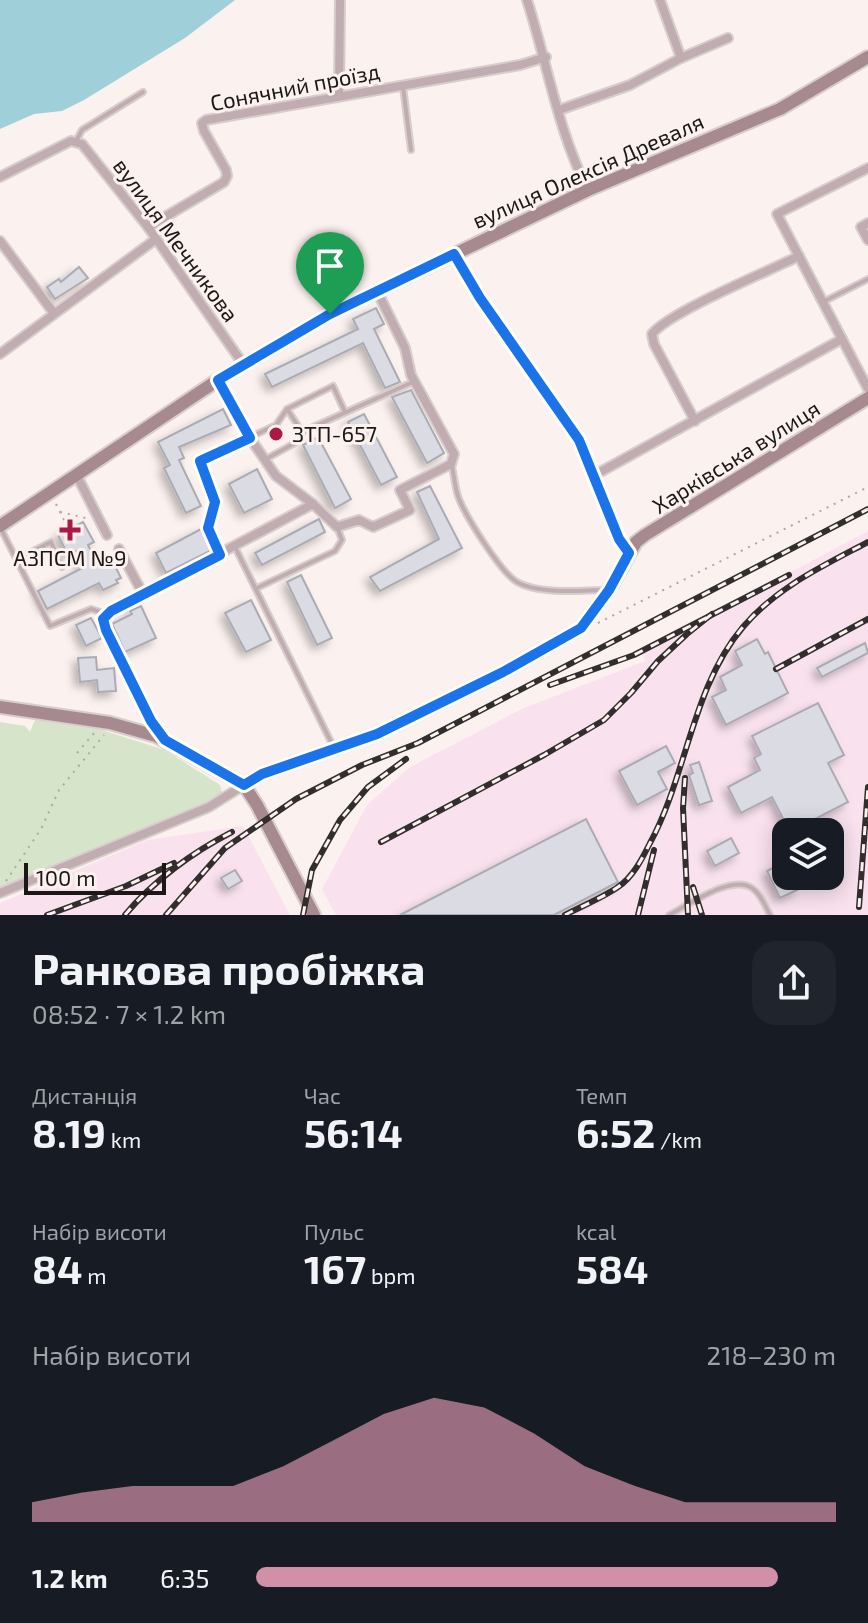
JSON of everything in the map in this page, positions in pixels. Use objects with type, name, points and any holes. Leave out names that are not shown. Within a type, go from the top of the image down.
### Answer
[{"type":"street","points":[[339,96],[340,0]]},
{"type":"street","points":[[527,0],[546,57],[572,158],[588,190]]},
{"type":"street","points":[[660,0],[681,58]]},
{"type":"street","points":[[559,110],[630,85],[728,38]]},
{"type":"street","name":"Сонячний проїзд","points":[[148,227],[224,182],[226,170],[204,131],[202,123],[206,120],[520,65],[546,57]]},
{"type":"street","name":"вулиця Олексія Древаля","points":[[0,526],[218,380],[330,314],[588,190],[780,109],[868,57]]},
{"type":"street","points":[[0,177],[76,141]]},
{"type":"street","name":"вулиця Мечникова","points":[[76,141],[82,144],[148,227],[243,364]]},
{"type":"street","points":[[868,168],[777,214],[868,389]]},
{"type":"street","points":[[868,223],[861,227],[868,240]]},
{"type":"street","points":[[0,354],[156,239]]},
{"type":"street","points":[[0,241],[53,312]]},
{"type":"street","points":[[454,254],[480,298],[579,440],[619,539],[629,553]]},
{"type":"street","points":[[695,421],[654,344],[652,334],[659,326],[688,310],[799,256]]},
{"type":"street","points":[[218,380],[250,438],[276,476],[337,527],[359,520],[373,527],[410,510],[400,490],[451,464],[454,454],[414,381],[405,348],[377,291]]},
{"type":"street","points":[[593,476],[842,339]]},
{"type":"street","name":"Харківська вулиця","points":[[581,628],[609,590],[636,542],[868,398]]},
{"type":"street","points":[[76,474],[107,535]]},
{"type":"street","points":[[90,501],[99,496]]},
{"type":"street","points":[[165,740],[151,721],[106,630],[103,619],[106,614],[313,504]]},
{"type":"street","points":[[119,549],[143,594]]},
{"type":"street","points":[[0,893],[209,807],[262,774],[377,734],[503,672],[581,628]]},
{"type":"street","points":[[0,707],[107,723],[165,740],[244,785],[256,802],[314,915]]},
{"type":"lane","points":[[403,85],[411,150]]},
{"type":"lane","points":[[76,141],[82,130],[143,92]]},
{"type":"lane","points":[[823,302],[868,279]]},
{"type":"lane","points":[[264,460],[295,443],[302,432],[414,381]]},
{"type":"lane","points":[[220,555],[208,528],[215,502],[200,461],[276,425],[287,409],[333,386],[345,412]]},
{"type":"lane","points":[[287,409],[302,432]]},
{"type":"lane","points":[[451,464],[458,496],[471,522],[516,582],[549,589],[609,590]]},
{"type":"lane","points":[[0,526],[50,626],[91,609],[106,614]]},
{"type":"lane","points":[[256,588],[335,551],[342,540],[337,527]]},
{"type":"lane","points":[[17,559],[51,542],[62,567]]},
{"type":"lane","points":[[235,547],[334,748]]},
{"type":"lane","points":[[669,915],[724,886],[738,883],[756,891],[770,915]]},
{"type":"path","points":[[581,628],[609,619],[868,487]]},
{"type":"path","points":[[50,492],[66,524]]},
{"type":"path","points":[[60,512],[100,521]]},
{"type":"path","points":[[77,753],[107,723]]},
{"type":"path","points":[[5,884],[41,829],[59,790],[100,741],[107,723]]},
{"type":"shaded area","points":[[868,531],[868,915],[336,915],[322,889],[367,805],[410,767],[524,708],[645,661],[640,649]]},
{"type":"shaded area","points":[[243,826],[290,915],[0,915],[0,903],[147,840]]},
{"type":"green space","points":[[35,720],[102,730],[165,750],[220,785],[222,792],[214,799],[0,891],[0,722],[25,726],[30,732]]},
{"type":"water","points":[[0,0],[235,0],[185,38],[84,100],[62,111],[34,114],[0,129]]},
{"type":"building","points":[[79,267],[88,278],[55,299],[47,287],[59,279],[61,282]]},
{"type":"building","points":[[376,308],[384,324],[374,329],[400,382],[385,388],[363,343],[272,387],[265,374],[358,329],[353,319]]},
{"type":"building","points":[[411,390],[444,453],[427,463],[392,397]]},
{"type":"building","points":[[223,409],[231,425],[179,447],[184,458],[179,460],[201,506],[186,513],[164,468],[170,465],[158,442]]},
{"type":"building","points":[[364,414],[397,477],[381,485],[348,422]]},
{"type":"building","points":[[318,437],[351,499],[335,508],[303,445]]},
{"type":"building","points":[[257,469],[272,499],[244,513],[229,484]]},
{"type":"building","points":[[430,486],[462,548],[380,591],[370,577],[439,539],[417,492]]},
{"type":"building","points":[[319,519],[325,532],[262,565],[255,553]]},
{"type":"building","points":[[83,522],[94,542],[88,545],[98,566],[113,562],[121,578],[116,580],[118,583],[103,590],[99,583],[47,609],[38,591],[84,567],[76,551],[68,555],[58,535]]},
{"type":"building","points":[[203,528],[212,550],[166,573],[156,553]]},
{"type":"building","points":[[301,575],[332,638],[317,645],[287,582]]},
{"type":"building","points":[[251,600],[271,640],[246,652],[225,613]]},
{"type":"building","points":[[141,606],[156,638],[125,652],[112,624]]},
{"type":"building","points":[[91,618],[102,638],[86,646],[76,625]]},
{"type":"building","points":[[757,639],[765,654],[768,652],[788,693],[726,725],[712,697],[726,690],[720,677],[742,665],[735,651]]},
{"type":"building","points":[[865,643],[868,653],[822,677],[817,668]]},
{"type":"building","points":[[96,657],[97,670],[114,668],[116,691],[98,692],[97,680],[80,682],[78,658]]},
{"type":"building","points":[[818,703],[844,755],[828,763],[848,802],[817,818],[783,818],[772,797],[741,813],[728,787],[760,770],[754,758],[761,754],[752,736]]},
{"type":"building","points":[[666,746],[675,763],[658,772],[667,789],[637,805],[619,771]]},
{"type":"building","points":[[699,762],[712,801],[699,805],[689,775],[693,773],[690,765]]},
{"type":"building","points":[[586,819],[618,882],[554,915],[400,915]]},
{"type":"building","points":[[731,838],[739,853],[715,866],[707,851]]},
{"type":"building","points":[[235,870],[242,881],[228,889],[221,878]]},
{"type":"building","points":[[776,890],[797,890],[780,898]]},
{"type":"railway","points":[[166,915],[225,848],[296,799],[362,765],[418,743],[868,509]]},
{"type":"railway","points":[[565,915],[618,887],[640,861],[663,817],[712,676],[743,627],[786,589],[868,542]]},
{"type":"railway","points":[[550,685],[634,655],[789,575]]},
{"type":"railway","points":[[381,842],[604,720],[658,661],[712,614]]},
{"type":"railway","points":[[776,669],[868,619]]},
{"type":"railway","points":[[303,915],[312,870],[340,820],[368,787],[406,759]]},
{"type":"railway","points":[[685,778],[683,808],[688,915]]},
{"type":"railway","points":[[859,907],[868,787]]},
{"type":"railway","points":[[125,915],[174,868],[232,832]]},
{"type":"railway","points":[[638,915],[654,850]]},
{"type":"railway","points":[[47,915],[126,886],[174,863]]},
{"type":"railway","points":[[693,887],[702,915]]},
{"type":"place","name":"ЗТП-657","points":[[276,434]]},
{"type":"place","name":"АЗПСМ №9","points":[[70,530]]},
{"type":"route","points":[[454,254],[480,298],[579,440],[619,539],[629,553],[595,612],[581,628],[503,672],[377,734],[262,774],[244,785],[165,740],[151,721],[103,619],[111,611],[220,555],[208,528],[215,502],[200,461],[250,438],[218,380],[330,314],[454,254]]}]
